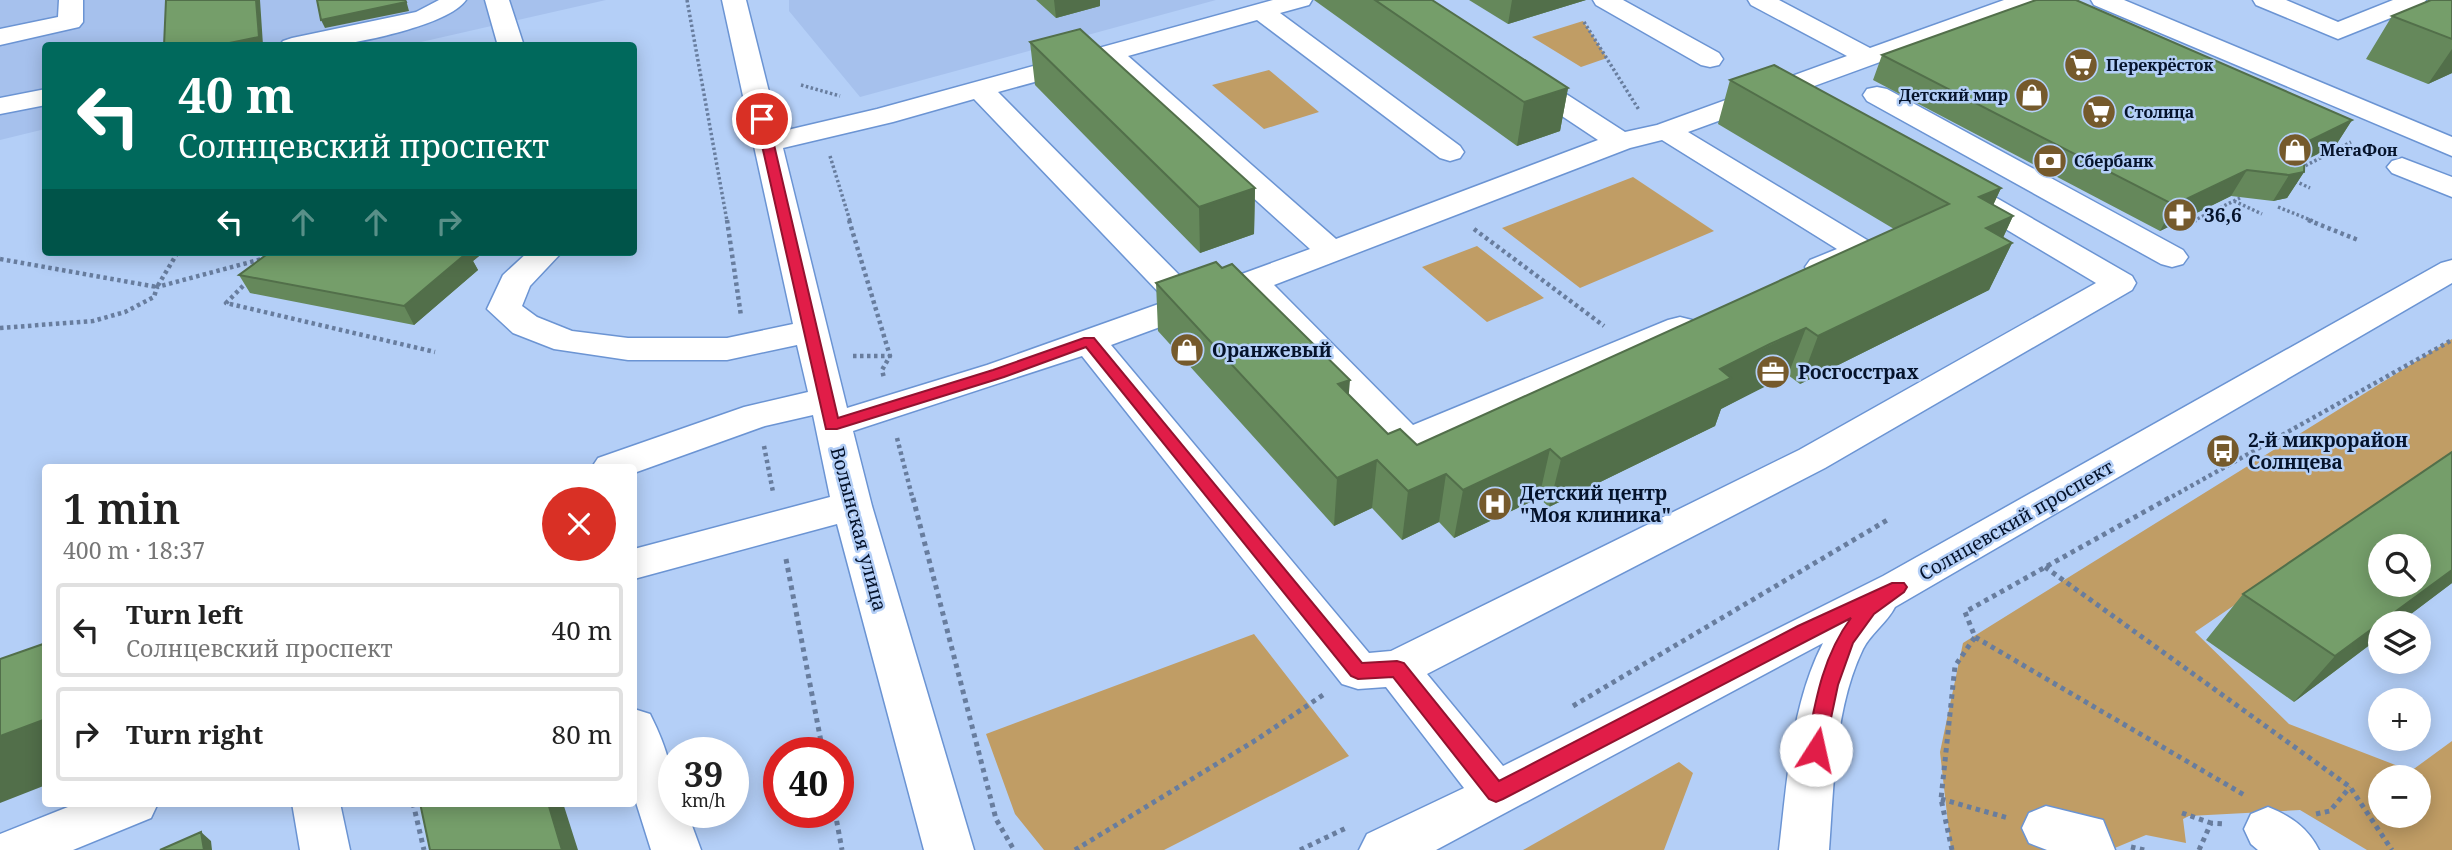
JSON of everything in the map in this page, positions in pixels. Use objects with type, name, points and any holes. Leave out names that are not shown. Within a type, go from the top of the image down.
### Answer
[{"type":"street","points":[[0,37],[70,22],[71,0]]},
{"type":"street","points":[[311,42],[424,18],[450,4],[482,0]]},
{"type":"street","points":[[497,0],[510,42]]},
{"type":"street","name":"Волынская улица","points":[[734,0],[852,506],[949,850]]},
{"type":"street","points":[[766,143],[814,134],[1300,0]]},
{"type":"street","points":[[1605,0],[1710,59]]},
{"type":"street","points":[[1759,0],[1866,56]]},
{"type":"street","points":[[620,464],[757,416],[890,408],[1089,341],[1253,282],[1619,142],[1666,131],[1866,56],[2027,0]]},
{"type":"street","points":[[2103,0],[2452,147]]},
{"type":"street","points":[[2265,0],[2338,31],[2414,0]]},
{"type":"street","points":[[1263,12],[1450,152]]},
{"type":"street","points":[[1108,52],[1332,252]]},
{"type":"street","points":[[1507,67],[1619,142]]},
{"type":"street","points":[[1788,87],[1824,108]]},
{"type":"street","points":[[978,88],[1189,304]]},
{"type":"street","points":[[1877,96],[2175,243]]},
{"type":"street","points":[[0,106],[42,98]]},
{"type":"street","points":[[1666,131],[1861,250],[1787,282]]},
{"type":"street","points":[[2402,167],[2452,188]]},
{"type":"street","points":[[1378,670],[1812,459],[2119,283],[1942,178]]},
{"type":"street","points":[[542,256],[515,282],[504,309],[525,325],[566,341],[628,349],[727,349],[810,331]]},
{"type":"street","name":"Солнцевский проспект","points":[[1366,838],[1421,840],[1496,793],[1804,632],[1898,587],[2452,270]]},
{"type":"street","points":[[1253,282],[1407,442],[1713,313]]},
{"type":"street","points":[[1089,341],[1378,670],[1496,793]]},
{"type":"street","points":[[637,563],[779,523],[852,506]]},
{"type":"street","points":[[1804,850],[1810,790],[1828,685],[1845,640],[1852,630],[1868,608],[1898,587]]},
{"type":"street","points":[[637,737],[676,850]]},
{"type":"street","points":[[17,850],[124,807]]},
{"type":"street","points":[[317,807],[325,850]]},
{"type":"street","points":[[2046,828],[2086,836],[2090,850]]},
{"type":"path","points":[[687,0],[736,268],[745,346]]},
{"type":"path","points":[[814,134],[827,147],[890,356],[882,370],[890,408],[996,819],[1014,850]]},
{"type":"path","points":[[2295,170],[2351,142]]},
{"type":"path","points":[[2293,180],[2311,188]]},
{"type":"path","points":[[2175,243],[2239,198]]},
{"type":"path","points":[[2234,201],[2262,214]]},
{"type":"path","points":[[2278,207],[2358,240]]},
{"type":"path","points":[[1447,209],[1633,347]]},
{"type":"path","points":[[0,328],[24,323],[73,324],[130,312],[154,297],[176,256]]},
{"type":"path","points":[[0,259],[157,287],[275,256]]},
{"type":"path","points":[[256,275],[226,303],[435,352]]},
{"type":"path","points":[[2271,826],[1975,637],[1965,611],[2452,340]]},
{"type":"path","points":[[852,356],[890,356]]},
{"type":"path","points":[[757,416],[820,737]]},
{"type":"path","points":[[1566,710],[1889,519]]},
{"type":"path","points":[[2045,567],[2350,787],[2392,850]]},
{"type":"path","points":[[1951,850],[1941,799],[1955,666],[1975,637]]},
{"type":"path","points":[[1075,850],[1256,740],[1378,670]]},
{"type":"path","points":[[2330,811],[2350,787]]},
{"type":"path","points":[[1941,799],[2046,828]]},
{"type":"path","points":[[414,807],[424,850]]},
{"type":"path","points":[[2182,813],[2211,823]]},
{"type":"path","points":[[838,828],[842,850]]},
{"type":"path","points":[[1300,850],[1366,838]]},
{"type":"shaded area","points":[[0,0],[606,0],[421,42],[42,42],[42,130],[0,140]]},
{"type":"shaded area","points":[[789,0],[1216,0],[860,97],[789,11]]},
{"type":"shaded area","points":[[1583,21],[1607,58],[1581,67],[1532,37]]},
{"type":"shaded area","points":[[1269,70],[1319,112],[1264,129],[1212,85]]},
{"type":"shaded area","points":[[1633,177],[1714,231],[1580,288],[1502,228]]},
{"type":"shaded area","points":[[1477,246],[1544,298],[1487,322],[1422,267]]},
{"type":"shaded area","points":[[2452,339],[2452,457],[2195,632],[2289,724],[2395,765],[2368,765],[2368,828],[2431,828],[2431,765],[2419,765],[2452,741],[2452,850],[2367,850],[2300,810],[2189,816],[2183,819],[2186,843],[2146,835],[2110,850],[1951,850],[1940,752],[1963,643]]},
{"type":"shaded area","points":[[1254,634],[1349,756],[1164,850],[1044,850],[1015,814],[986,734]]},
{"type":"shaded area","points":[[1679,762],[1693,773],[1664,850],[1523,850]]},
{"type":"building","points":[[166,0],[256,0],[259,37],[235,42],[164,42]]},
{"type":"building","points":[[317,0],[405,0],[406,2],[321,20]]},
{"type":"building","points":[[1375,0],[1432,0],[1568,88],[1524,102]]},
{"type":"building","name":"Столица","points":[[2036,0],[2076,0],[2352,120],[2305,143],[2304,172],[2289,175],[2247,170],[2174,205],[1882,55]]},
{"type":"building","points":[[2431,0],[2452,0],[2452,39],[2392,16]]},
{"type":"building","points":[[1080,29],[1255,188],[1199,207],[1030,42]]},
{"type":"building","points":[[1774,65],[2001,188],[1979,197],[2013,216],[1986,228],[2012,243],[1818,336],[1806,328],[1770,344],[1720,369],[1731,378],[1561,459],[1550,449],[1463,490],[1446,474],[1408,491],[1377,460],[1337,478],[1156,283],[1216,262],[1222,268],[1232,264],[1350,380],[1338,384],[1388,434],[1400,429],[1417,445],[1949,204],[1730,80]]},
{"type":"building","points":[[265,256],[463,256],[404,306],[239,275]]},
{"type":"building","points":[[2452,452],[2452,570],[2431,585],[2431,534],[2368,534],[2368,597],[2415,597],[2396,611],[2368,611],[2368,632],[2335,656],[2243,594]]},
{"type":"building","points":[[42,644],[42,720],[0,736],[0,659]]},
{"type":"building","points":[[421,807],[549,807],[562,850],[430,850]]},
{"type":"building","points":[[201,832],[204,850],[160,850]]},
{"type":"place","name":"Перекрёсток","points":[[2081,65]]},
{"type":"place","name":"Детский мир","points":[[2032,95]]},
{"type":"place","name":"Столица","points":[[2099,112]]},
{"type":"place","name":"МегаФон","points":[[2295,150]]},
{"type":"place","name":"Сбербанк","points":[[2050,161]]},
{"type":"place","name":"36,6","points":[[2180,215]]},
{"type":"place","name":"Оранжевый","points":[[1187,350]]},
{"type":"place","name":"Росгосстрах","points":[[1773,372]]},
{"type":"place","name":"2-й микрорайон Солнцева","points":[[2223,451]]},
{"type":"place","name":"Детский центр \"Моя клиника\"","points":[[1495,504]]},
{"type":"route","points":[[762,119],[832,425],[999,373],[1089,341],[1358,671],[1397,669],[1496,793],[1804,632],[1898,587],[1868,608],[1845,640],[1828,685],[1816,750]]}]
